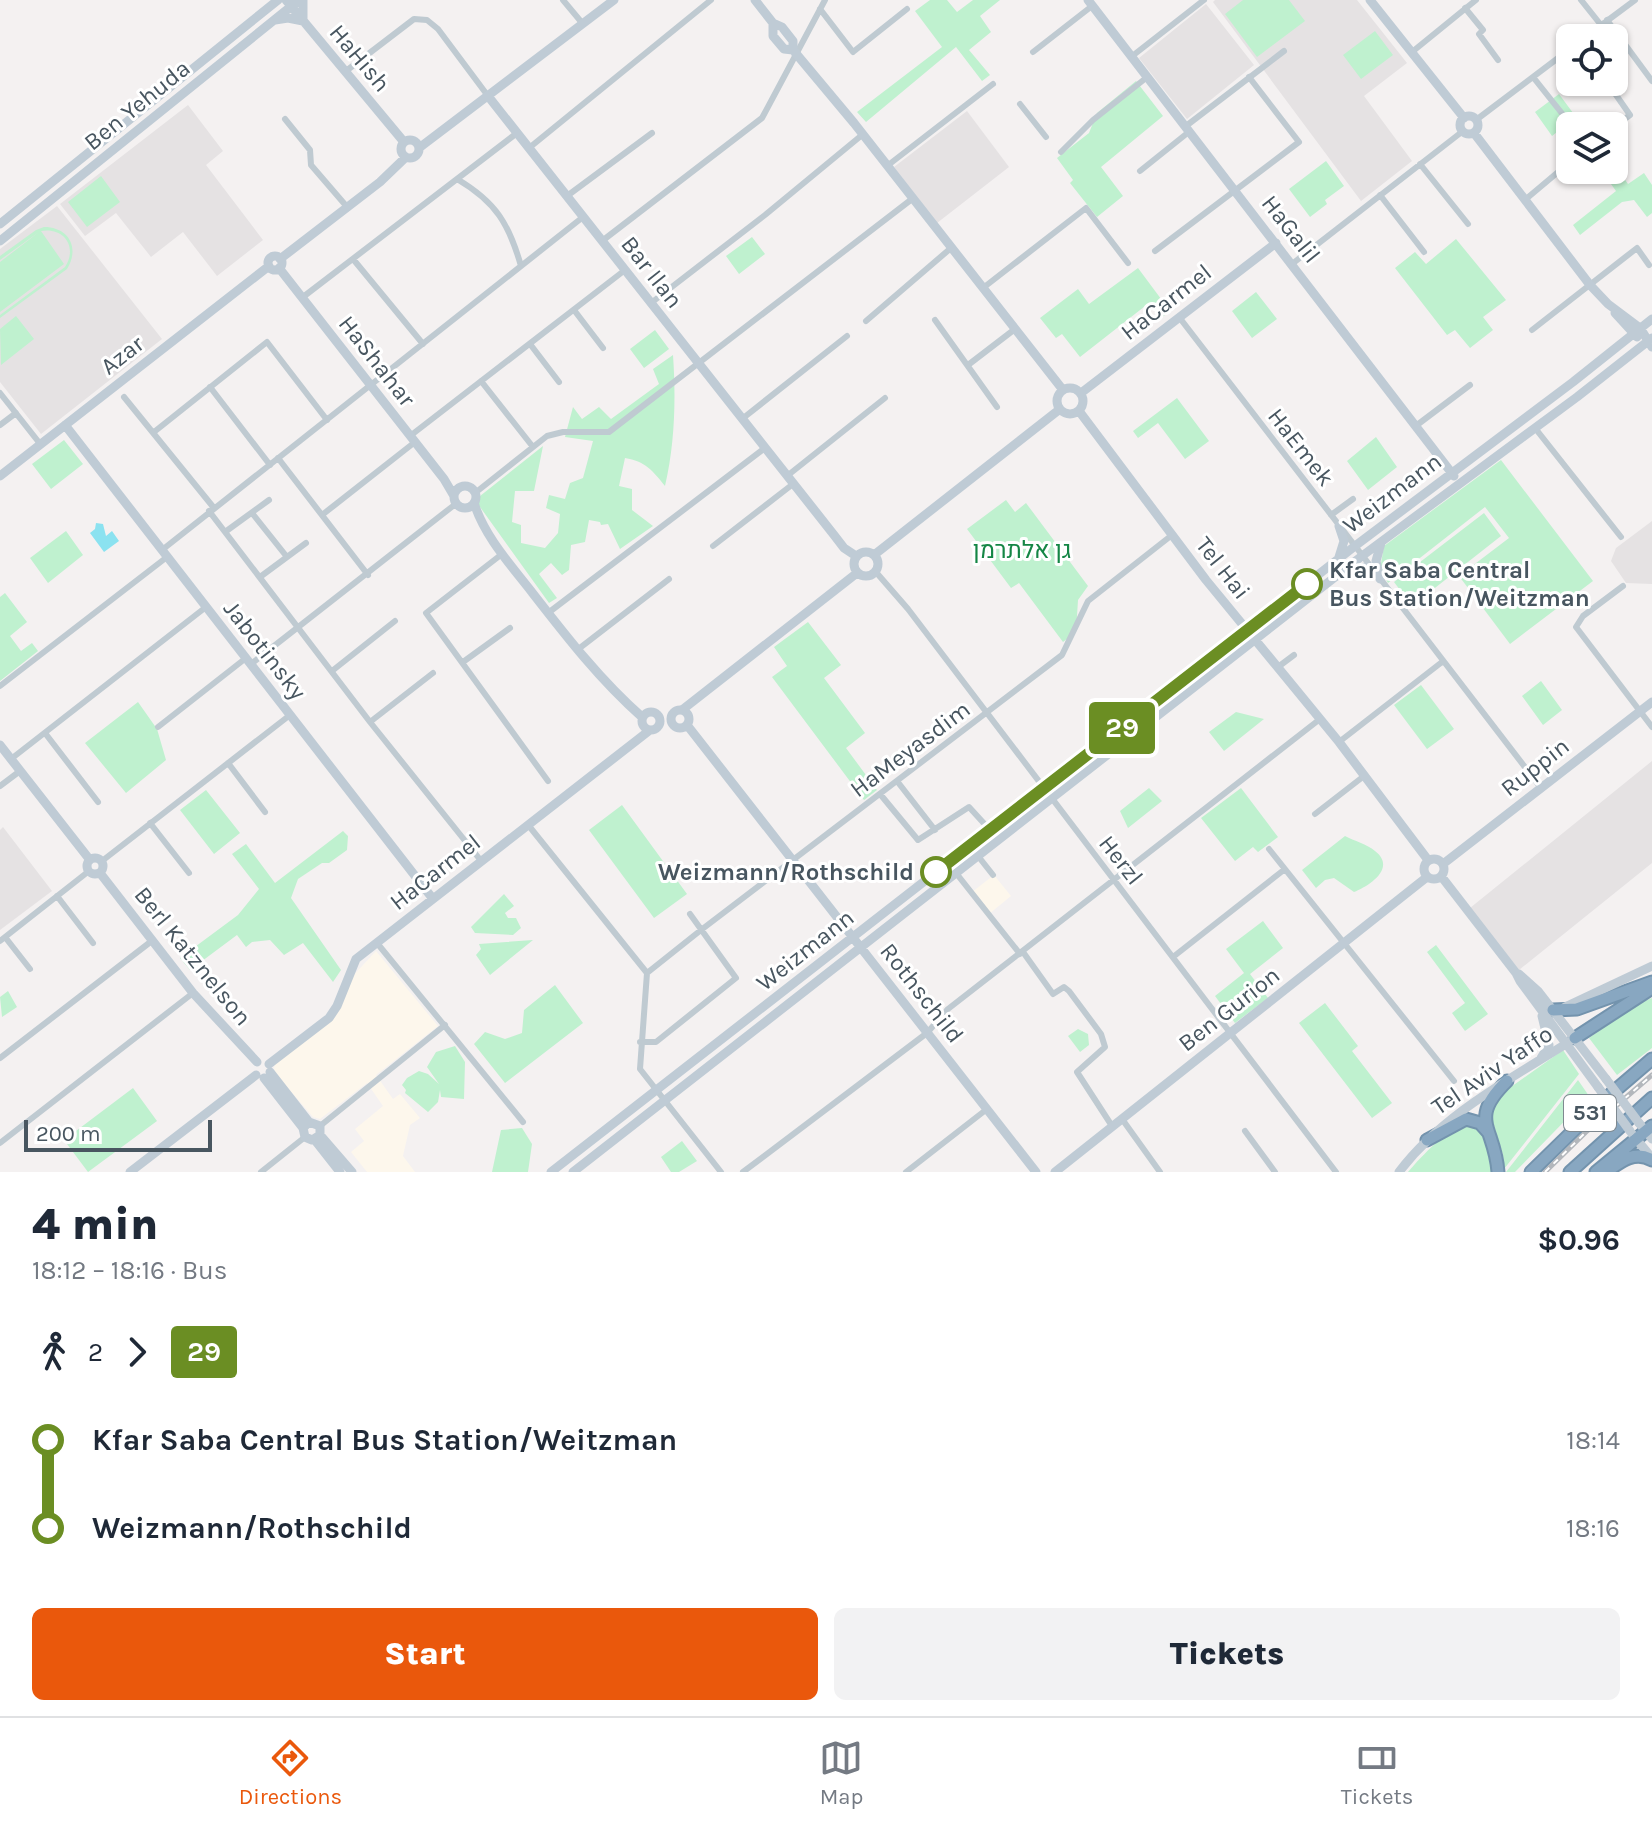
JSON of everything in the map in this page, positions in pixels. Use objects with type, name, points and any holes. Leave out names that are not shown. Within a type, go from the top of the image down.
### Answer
[{"type":"highway","points":[[1551,1008],[1577,1009],[1652,982]]},
{"type":"highway","points":[[1571,1040],[1652,988]]},
{"type":"highway","name":"531","points":[[1531,1172],[1611,1094],[1652,1059]]},
{"type":"highway","points":[[1498,1172],[1485,1117],[1486,1107],[1507,1081]]},
{"type":"highway","name":"531","points":[[1570,1172],[1652,1098]]},
{"type":"highway","points":[[1427,1140],[1466,1119],[1480,1123],[1491,1137]]},
{"type":"highway","points":[[1596,1172],[1643,1132]]},
{"type":"highway","points":[[1606,1172],[1634,1156],[1652,1159]]},
{"type":"street","name":"Ben Yehuda","points":[[0,224],[278,0]]},
{"type":"street","points":[[563,0],[583,24]]},
{"type":"street","points":[[419,148],[412,140],[404,142],[401,150],[406,157],[416,155],[419,148],[614,0]]},
{"type":"street","points":[[529,148],[711,0]]},
{"type":"street","points":[[755,0],[773,23],[782,27],[793,41],[795,53],[1063,390]]},
{"type":"street","points":[[602,241],[762,118],[825,0]]},
{"type":"street","points":[[1131,58],[1194,3],[1204,0]]},
{"type":"street","points":[[1370,0],[1464,118]]},
{"type":"street","points":[[1412,52],[1476,0]]},
{"type":"street","points":[[1581,0],[1652,81]]},
{"type":"street","points":[[1604,23],[1635,0]]},
{"type":"street","name":"Ben Yehuda","points":[[0,241],[295,2]]},
{"type":"street","name":"HaHish","points":[[295,2],[303,21],[404,142]]},
{"type":"street","points":[[1033,52],[1090,3]]},
{"type":"street","name":"HaGalil","points":[[1090,3],[1417,425],[1453,473],[1457,485]]},
{"type":"street","points":[[1465,8],[1483,30],[1479,34],[1498,60]]},
{"type":"street","points":[[820,9],[853,52],[907,9]]},
{"type":"street","points":[[272,21],[288,18],[303,21]]},
{"type":"street","name":"Bar Ilan","points":[[346,71],[414,19],[427,20],[438,29],[790,480],[844,548],[856,556]]},
{"type":"street","points":[[1140,171],[1249,77],[1284,51]]},
{"type":"street","points":[[1476,120],[1556,60]]},
{"type":"street","points":[[1155,251],[1299,142],[1249,77]]},
{"type":"street","points":[[1533,77],[1561,112]]},
{"type":"street","points":[[1061,152],[1093,120],[1146,78]]},
{"type":"street","points":[[887,166],[993,84]]},
{"type":"street","points":[[1020,104],[1046,137]]},
{"type":"street","points":[[1292,264],[1420,164],[1478,125],[1471,117],[1464,118]]},
{"type":"street","points":[[1464,118],[1461,126],[1526,199],[1590,285],[1651,342]]},
{"type":"street","points":[[285,119],[310,150],[311,165],[348,208]]},
{"type":"street","points":[[303,297],[517,133]]},
{"type":"street","points":[[567,196],[652,133]]},
{"type":"street","points":[[651,303],[862,135]]},
{"type":"street","name":"Azar","points":[[0,476],[348,208],[406,157]]},
{"type":"street","points":[[1420,164],[1468,224]]},
{"type":"street","points":[[1526,199],[1556,174]]},
{"type":"street","points":[[457,179],[473,188],[499,214],[514,241],[521,266]]},
{"type":"street","points":[[1380,195],[1424,252]]},
{"type":"street","points":[[158,727],[299,627],[453,506],[474,498],[547,436],[563,432],[609,432],[912,199]]},
{"type":"street","points":[[983,288],[1086,208],[1128,263]]},
{"type":"street","points":[[0,686],[164,553],[212,510],[583,217]]},
{"type":"street","name":"HaCarmel","points":[[1081,393],[1276,243]]},
{"type":"street","points":[[866,321],[951,248]]},
{"type":"street","points":[[1532,330],[1637,248],[1649,265]]},
{"type":"street","points":[[353,259],[423,344]]},
{"type":"street","name":"HaShahar","points":[[276,264],[444,479],[458,504],[483,525]]},
{"type":"street","points":[[322,515],[481,381],[625,270]]},
{"type":"street","points":[[1608,304],[1621,321],[1637,331]]},
{"type":"street","points":[[574,310],[603,348]]},
{"type":"street","name":"HaEmek","points":[[1179,317],[1541,788]]},
{"type":"street","name":"Weizmann","points":[[551,1172],[1355,546],[1652,319]]},
{"type":"street","points":[[935,320],[997,407]]},
{"type":"street","points":[[1621,321],[1624,332],[1622,343]]},
{"type":"street","points":[[968,365],[1015,329]]},
{"type":"street","points":[[742,419],[847,336]]},
{"type":"street","points":[[154,432],[267,342],[327,420]]},
{"type":"street","name":"Weizmann","points":[[573,1172],[1382,540],[1651,342]]},
{"type":"street","points":[[530,344],[559,382]]},
{"type":"street","points":[[481,381],[533,447]]},
{"type":"street","points":[[1417,425],[1470,385]]},
{"type":"street","points":[[210,387],[270,465]]},
{"type":"street","points":[[1073,388],[1081,393],[1083,401],[1079,411],[1071,414],[1060,409],[1057,401],[1063,390],[1073,388]]},
{"type":"street","points":[[0,393],[41,445]]},
{"type":"street","points":[[124,397],[154,432],[225,532],[370,722],[482,862]]},
{"type":"street","points":[[713,546],[885,398]]},
{"type":"street","points":[[874,555],[1060,409]]},
{"type":"street","name":"Tel Hai","points":[[1079,411],[1238,619],[1243,634],[1255,640],[1270,657],[1428,860]]},
{"type":"street","points":[[0,425],[16,413]]},
{"type":"street","name":"Jabotinsky","points":[[65,425],[433,899]]},
{"type":"street","points":[[1535,428],[1621,537]]},
{"type":"street","points":[[548,613],[765,448]]},
{"type":"street","points":[[278,458],[368,575]]},
{"type":"street","name":"HaShahar","points":[[444,479],[470,488],[483,525],[502,554],[577,650],[619,697],[642,717]]},
{"type":"street","points":[[458,504],[461,487]]},
{"type":"street","points":[[1331,515],[1353,499]]},
{"type":"street","points":[[225,532],[269,500]]},
{"type":"street","points":[[252,513],[287,557]]},
{"type":"street","points":[[1337,561],[1344,547],[1339,526]]},
{"type":"street","name":"HaMeyasdim","points":[[647,973],[1062,655],[1088,601],[1172,535]]},
{"type":"street","points":[[1377,576],[1376,561],[1382,540]]},
{"type":"street","points":[[260,577],[306,543]]},
{"type":"street","points":[[867,551],[874,555],[878,563],[875,571],[864,576],[857,573],[853,564],[856,556],[867,551]]},
{"type":"street","points":[[502,554],[426,613],[548,781]]},
{"type":"street","points":[[1344,570],[1359,567],[1377,576]]},
{"type":"street","name":"Herzl","points":[[875,571],[908,609],[1336,1172]]},
{"type":"street","points":[[673,725],[654,729],[643,726],[642,717],[647,712],[678,711],[689,715],[687,725],[679,729],[673,725],[671,717],[678,711],[857,573]]},
{"type":"street","points":[[577,650],[669,579]]},
{"type":"street","points":[[1623,586],[1583,616],[1576,627],[1652,727]]},
{"type":"street","points":[[11,759],[206,607]]},
{"type":"street","points":[[332,671],[395,621]]},
{"type":"street","points":[[1270,657],[1265,639],[1272,627]]},
{"type":"street","points":[[463,662],[510,628]]},
{"type":"street","points":[[1278,667],[1294,655]]},
{"type":"street","points":[[1339,742],[1442,662]]},
{"type":"street","points":[[370,722],[433,673]]},
{"type":"street","name":"Ruppin","points":[[1443,864],[1652,702]]},
{"type":"street","points":[[654,729],[660,721],[657,714]]},
{"type":"street","points":[[30,969],[2,939],[93,868],[103,868],[102,861],[290,715]]},
{"type":"street","points":[[743,1172],[927,1033],[948,1009],[1320,719]]},
{"type":"street","name":"Rothschild","points":[[687,725],[1038,1172]]},
{"type":"street","name":"HaCarmel","points":[[130,1172],[265,1072],[329,1018],[356,959],[654,729]]},
{"type":"street","points":[[45,733],[98,802]]},
{"type":"street","name":"Berl Katznelson","points":[[0,745],[193,993],[257,1062],[265,1061],[265,1072]]},
{"type":"street","points":[[228,763],[265,812]]},
{"type":"street","points":[[0,786],[20,771]]},
{"type":"street","points":[[1315,814],[1364,776]]},
{"type":"street","points":[[897,781],[935,830]]},
{"type":"street","points":[[880,794],[918,840],[969,807],[990,830]]},
{"type":"street","points":[[150,823],[189,873]]},
{"type":"street","points":[[529,826],[647,973],[640,1069],[721,1172]]},
{"type":"street","points":[[1269,849],[1454,1081]]},
{"type":"street","points":[[978,856],[993,875]]},
{"type":"street","points":[[1435,858],[1443,864],[1441,876],[1434,879],[1427,877],[1424,870],[1428,860],[1435,858]]},
{"type":"street","points":[[1173,957],[1285,869]]},
{"type":"street","points":[[956,873],[1053,994],[1064,987],[1069,991],[1101,1034],[1105,1047],[1077,1072],[1112,1126]]},
{"type":"street","points":[[1441,876],[1538,1005],[1606,1079],[1643,1132],[1652,1159]]},
{"type":"street","name":"Ben Gurion","points":[[1055,1172],[1427,877]]},
{"type":"street","points":[[57,896],[93,943]]},
{"type":"street","points":[[640,1042],[656,1042],[736,978],[690,914]]},
{"type":"street","points":[[0,1058],[153,940]]},
{"type":"street","points":[[377,943],[523,1122]]},
{"type":"street","points":[[1551,1008],[1567,1007],[1652,966]]},
{"type":"street","points":[[1516,973],[1533,985],[1551,1008],[1598,1087],[1643,1132]]},
{"type":"street","points":[[0,1143],[193,993]]},
{"type":"street","points":[[1538,1005],[1549,1045],[1540,1060]]},
{"type":"street","points":[[261,1172],[445,1025]]},
{"type":"street","name":"Tel Aviv Yaffo","points":[[1399,1172],[1427,1140],[1462,1110],[1571,1040]]},
{"type":"street","points":[[265,1072],[340,1172]]},
{"type":"street","points":[[906,1172],[987,1109]]},
{"type":"street","points":[[1122,1119],[1160,1172]]},
{"type":"street","points":[[312,1131],[352,1172]]},
{"type":"street","points":[[1245,1131],[1275,1172]]},
{"type":"street","points":[[1038,1172],[1046,1172]]},
{"type":"shaded area","points":[[1357,0],[1407,63],[1364,96],[1412,161],[1361,201],[1213,2]]},
{"type":"shaded area","points":[[1206,4],[1254,65],[1187,119],[1139,58]]},
{"type":"shaded area","points":[[188,105],[223,151],[206,165],[263,240],[217,276],[183,232],[151,257],[116,213],[85,236],[60,204]]},
{"type":"shaded area","points":[[967,111],[1009,167],[937,223],[894,167]]},
{"type":"shaded area","points":[[57,206],[162,339],[41,434],[0,382],[0,249]]},
{"type":"shaded area","points":[[1652,521],[1652,584],[1626,583],[1611,561],[1616,548]]},
{"type":"shaded area","points":[[1652,761],[1652,863],[1519,970],[1470,908]]},
{"type":"shaded area","points":[[3,827],[52,891],[0,930],[0,830]]},
{"type":"shaded area","points":[[994,875],[1011,896],[989,914],[972,892]]},
{"type":"shaded area","points":[[376,951],[438,1026],[376,1075],[393,1099],[400,1094],[420,1118],[410,1125],[403,1156],[415,1172],[367,1172],[351,1152],[364,1141],[355,1129],[383,1106],[367,1083],[320,1119],[313,1117],[274,1068],[275,1063],[327,1021],[350,979]]},
{"type":"green space","points":[[930,0],[947,0],[957,12],[973,0],[1000,0],[980,16],[991,32],[969,50],[990,75],[982,81],[956,47],[866,122],[857,112],[942,47],[915,11]]},
{"type":"green space","points":[[1243,0],[1289,0],[1305,21],[1257,57],[1225,14]]},
{"type":"green space","points":[[1375,31],[1393,55],[1361,79],[1343,55]]},
{"type":"green space","points":[[1136,81],[1163,116],[1101,167],[1123,196],[1097,217],[1070,183],[1073,180],[1057,158],[1089,133],[1097,113]]},
{"type":"green space","points":[[1560,96],[1572,112],[1556,112],[1556,133],[1552,136],[1535,112]]},
{"type":"green space","points":[[1326,161],[1344,186],[1325,200],[1327,204],[1310,217],[1289,189]]},
{"type":"green space","points":[[1644,173],[1652,185],[1652,213],[1647,217],[1634,200],[1622,202],[1580,235],[1573,225],[1616,191],[1611,184],[1628,184]]},
{"type":"green space","points":[[101,176],[120,202],[87,227],[68,202]]},
{"type":"green space","points":[[44,227],[60,231],[70,240],[71,261],[67,269],[0,318],[65,267],[69,260],[69,246],[62,235],[41,231],[64,264],[0,312],[0,262],[39,232],[0,260],[0,256]]},
{"type":"green space","points":[[752,237],[765,254],[739,274],[726,256]]},
{"type":"green space","points":[[1456,239],[1506,300],[1483,317],[1493,330],[1470,348],[1455,330],[1447,335],[1395,268],[1415,252],[1426,264]]},
{"type":"green space","points":[[1138,268],[1170,311],[1161,318],[1149,303],[1080,357],[1062,334],[1056,338],[1040,318],[1078,289],[1089,304]]},
{"type":"green space","points":[[1256,292],[1277,319],[1252,338],[1232,311]]},
{"type":"green space","points":[[16,316],[34,339],[1,365],[0,329]]},
{"type":"green space","points":[[655,330],[669,349],[644,368],[630,349]]},
{"type":"green space","points":[[673,355],[674,421],[665,486],[648,468],[625,458],[619,486],[632,489],[632,510],[653,526],[620,549],[608,524],[601,525],[589,520],[585,542],[571,545],[569,570],[562,575],[551,563],[539,574],[557,598],[549,603],[475,500],[543,446],[534,491],[515,491],[512,522],[521,525],[521,543],[545,548],[558,533],[560,514],[546,508],[549,495],[565,499],[570,483],[583,478],[593,441],[565,437],[573,407],[582,419],[599,407],[611,419],[659,384],[653,369]]},
{"type":"green space","points":[[1177,398],[1209,441],[1185,459],[1158,423],[1138,438],[1133,431]]},
{"type":"green space","points":[[1376,437],[1397,467],[1368,490],[1347,461]]},
{"type":"green space","points":[[64,440],[83,464],[51,489],[32,464]]},
{"type":"green space","points":[[1501,460],[1593,581],[1510,644],[1459,576],[1509,538],[1485,507],[1388,583],[1380,569],[1384,546]]},
{"type":"green space","name":"גן אלתרמן","points":[[1006,500],[1015,512],[1026,503],[1088,586],[1078,600],[1076,632],[1063,642],[1019,583],[1011,588],[967,529]]},
{"type":"green space","points":[[1484,513],[1501,536],[1412,606],[1394,582]]},
{"type":"green space","points":[[66,531],[83,555],[48,583],[30,558]]},
{"type":"green space","points":[[5,593],[27,622],[10,636],[21,651],[32,643],[38,651],[0,681],[0,597]]},
{"type":"green space","points":[[808,622],[841,665],[824,678],[865,733],[846,748],[877,790],[864,800],[772,677],[787,666],[774,647]]},
{"type":"green space","points":[[1541,681],[1562,710],[1543,725],[1522,696]]},
{"type":"green space","points":[[1421,685],[1454,729],[1427,749],[1394,705]]},
{"type":"green space","points":[[138,702],[157,729],[166,760],[126,793],[85,743]]},
{"type":"green space","points":[[1236,712],[1264,719],[1224,751],[1209,732]]},
{"type":"green space","points":[[1149,788],[1162,801],[1128,828],[1120,811]]},
{"type":"green space","points":[[1241,788],[1278,837],[1258,852],[1253,847],[1235,861],[1201,818]]},
{"type":"green space","points":[[206,790],[240,833],[214,854],[180,810]]},
{"type":"green space","points":[[622,805],[687,894],[654,918],[589,830]]},
{"type":"green space","points":[[343,831],[348,836],[347,850],[298,879],[291,898],[341,970],[333,982],[303,943],[284,955],[270,940],[252,942],[246,947],[237,935],[190,970],[180,958],[238,915],[259,889],[232,854],[246,844],[275,883]]},
{"type":"green space","points":[[1345,836],[1375,851],[1381,857],[1382,870],[1373,881],[1354,892],[1334,878],[1325,880],[1316,888],[1302,870]]},
{"type":"green space","points":[[504,894],[514,906],[505,913],[508,918],[516,918],[521,928],[513,935],[475,933],[471,927]]},
{"type":"green space","points":[[1263,921],[1283,948],[1250,974],[1268,998],[1235,1023],[1215,996],[1244,973],[1226,949]]},
{"type":"green space","points":[[533,940],[490,975],[476,955],[481,949],[479,944]]},
{"type":"green space","points":[[1436,945],[1488,1014],[1465,1031],[1452,1013],[1465,1003],[1427,952]]},
{"type":"green space","points":[[555,985],[583,1023],[505,1083],[474,1044],[485,1032],[505,1039],[522,1033],[524,1010]]},
{"type":"green space","points":[[8,991],[17,1007],[2,1017],[0,997]]},
{"type":"green space","points":[[1652,998],[1652,1048],[1617,1075],[1589,1038],[1637,1004]]},
{"type":"green space","points":[[1325,1003],[1358,1046],[1352,1051],[1392,1103],[1372,1118],[1299,1023]]},
{"type":"green space","points":[[1078,1029],[1088,1034],[1089,1045],[1080,1052],[1068,1036]]},
{"type":"green space","points":[[455,1046],[465,1062],[464,1099],[441,1097],[440,1090],[438,1102],[428,1112],[405,1093],[402,1085],[419,1071],[439,1084],[427,1067],[436,1052]]},
{"type":"green space","points":[[1563,1050],[1579,1074],[1504,1169],[1503,1155],[1490,1113],[1501,1094]]},
{"type":"green space","points":[[1578,1080],[1589,1096],[1515,1172],[1506,1172]]},
{"type":"green space","points":[[133,1088],[157,1121],[88,1172],[64,1140]]},
{"type":"green space","points":[[1470,1123],[1482,1131],[1492,1172],[1408,1172],[1445,1135]]},
{"type":"green space","points":[[522,1128],[532,1144],[528,1172],[492,1172],[501,1130]]},
{"type":"green space","points":[[682,1141],[697,1161],[679,1172],[671,1172],[661,1157]]},
{"type":"water","points":[[96,523],[103,524],[106,536],[112,531],[119,541],[104,552],[90,533]]},
{"type":"railway","points":[[1545,1172],[1652,1075]]},
{"type":"bus line","name":"29","points":[[936,872],[1307,584]]},
{"type":"place","name":"Kfar Saba Central Bus Station/Weitzman","points":[[1307,584]]},
{"type":"place","name":"Weizmann/Rothschild","points":[[936,872]]}]
